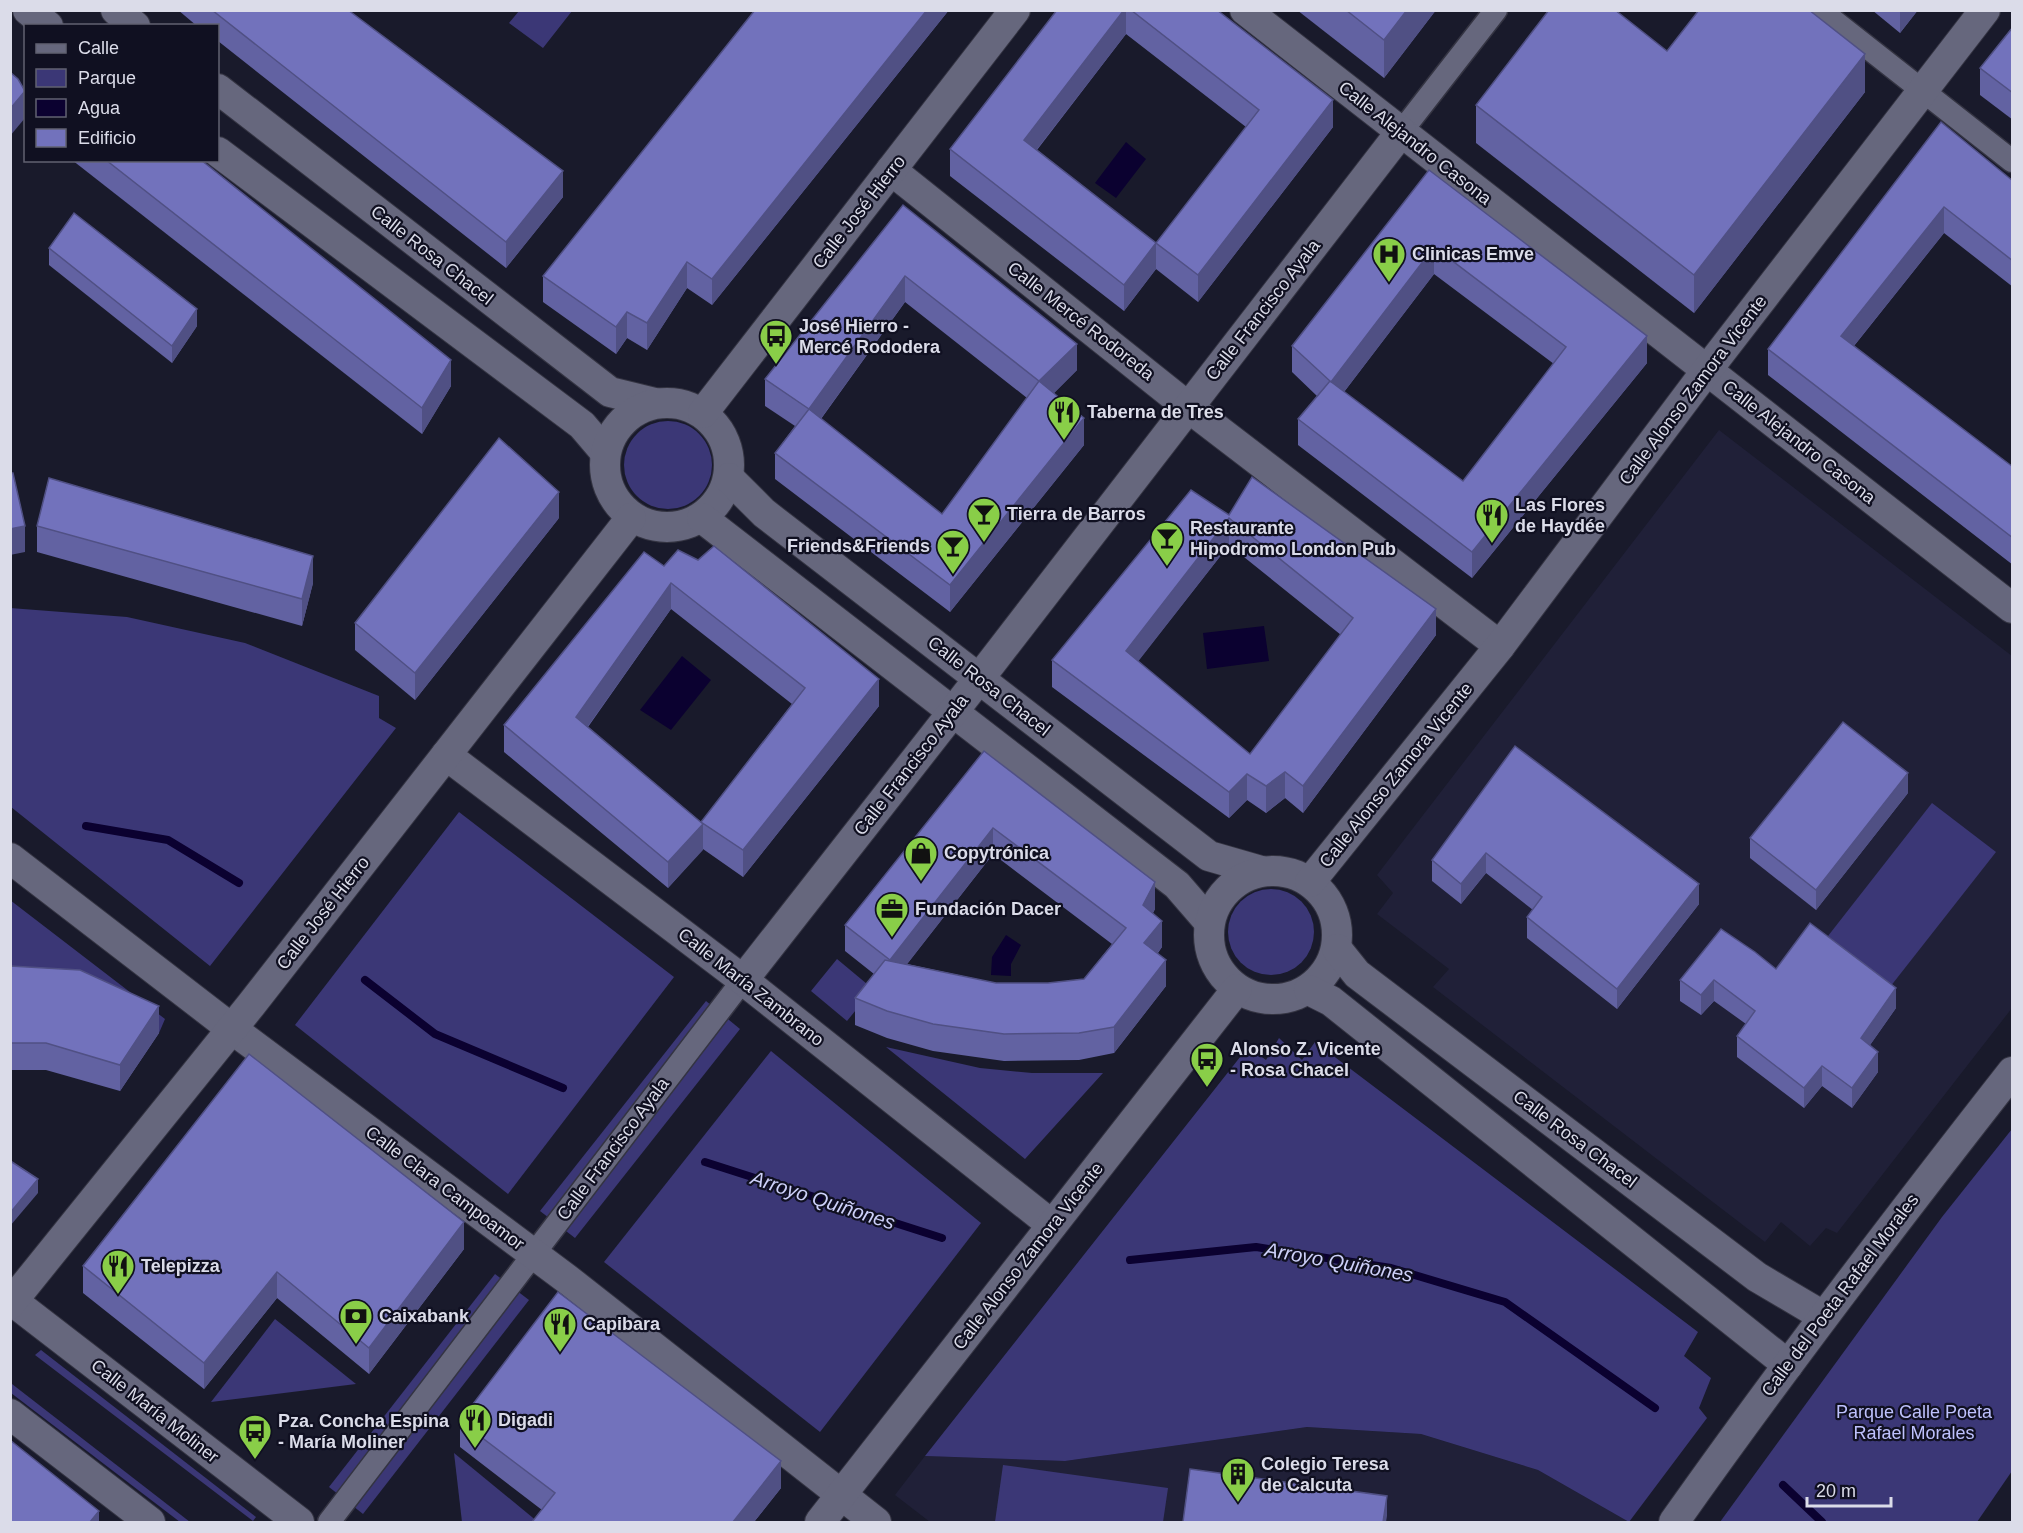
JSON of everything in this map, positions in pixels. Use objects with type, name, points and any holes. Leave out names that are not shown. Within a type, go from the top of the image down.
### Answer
[{"type":"street","points":[[28,10],[46,24]]},
{"type":"street","points":[[116,10],[133,24]]},
{"type":"street","name":"Calle José Hierro","points":[[703,413],[1015,10]]},
{"type":"street","name":"Calle Alejandro Casona","points":[[1245,10],[2013,608]]},
{"type":"street","name":"Calle Francisco Ayala","points":[[329,1522],[743,980],[980,678],[1496,10]]},
{"type":"street","points":[[1820,10],[2013,161]]},
{"type":"street","name":"Calle Alonso Zamora Vicente","points":[[1310,882],[1500,646],[1707,370],[1985,10]]},
{"type":"street","name":"Calle Rosa Chacel","points":[[219,90],[609,392],[655,403]]},
{"type":"street","points":[[219,153],[582,425],[605,452]]},
{"type":"street","name":"Calle Mercé Rodoreda","points":[[891,170],[1188,406],[1500,646]]},
{"type":"street","points":[[655,403],[680,404],[703,413],[720,431],[729,454],[729,478],[719,501],[702,518],[679,527],[654,527],[631,518],[614,500],[604,477],[605,452],[615,430],[632,413],[655,403]]},
{"type":"street","name":"Calle Rosa Chacel","points":[[729,478],[764,513],[1209,856],[1261,871]]},
{"type":"street","name":"Calle José Hierro","points":[[11,1301],[232,1029],[631,518]]},
{"type":"street","points":[[702,518],[1177,885],[1209,922]]},
{"type":"street","name":"Calle María Zambrano","points":[[446,755],[743,980],[1052,1226]]},
{"type":"street","name":"Calle Clara Campoamor","points":[[10,858],[232,1029],[534,1254],[876,1522]]},
{"type":"street","points":[[1261,871],[1287,872],[1310,882],[1328,900],[1337,923],[1337,949],[1327,972],[1309,990],[1285,999],[1260,999],[1237,989],[1218,971],[1209,947],[1209,922],[1220,898],[1238,881],[1261,871]]},
{"type":"street","name":"Calle Rosa Chacel","points":[[1337,949],[1357,974],[1738,1263],[1757,1277],[1823,1316]]},
{"type":"street","name":"Calle Alonso Zamora Vicente","points":[[820,1522],[1237,989]]},
{"type":"street","points":[[1309,990],[1330,1001],[1788,1365]]},
{"type":"street","name":"Calle del Poeta Rafael Morales","points":[[1674,1522],[1746,1419],[1823,1316],[2013,1072]]},
{"type":"street","name":"Calle María Moliner","points":[[11,1301],[299,1522]]},
{"type":"street","points":[[10,1414],[150,1522]]},
{"type":"shaded area","points":[[1719,430],[2012,656],[2012,1008],[1837,1233],[1826,1228],[1810,1246],[1781,1222],[1765,1242],[1433,987],[1449,969],[1377,914],[1393,893],[1377,875]]},
{"type":"shaded area","points":[[1307,1427],[1421,1434],[1538,1470],[1629,1522],[930,1522],[895,1495],[925,1456],[1065,1461]]},
{"type":"green space","points":[[519,11],[572,11],[543,48],[509,23]]},
{"type":"green space","points":[[668,421],[685,425],[699,434],[708,448],[712,465],[708,482],[699,496],[685,505],[668,509],[651,505],[637,496],[628,482],[624,465],[628,448],[637,434],[651,425]]},
{"type":"green space","points":[[10,608],[127,617],[245,643],[379,696],[379,718],[396,728],[210,966],[11,807]]},
{"type":"green space","points":[[1932,803],[1996,852],[1890,987],[1828,936]]},
{"type":"green space","points":[[459,812],[674,977],[508,1194],[295,1025]]},
{"type":"green space","points":[[1263,889],[1279,889],[1302,901],[1311,915],[1314,932],[1311,949],[1302,963],[1279,975],[1263,975],[1247,968],[1235,956],[1228,940],[1228,924],[1235,908],[1247,896]]},
{"type":"green space","points":[[10,900],[165,1019],[159,1033],[80,997],[11,992]]},
{"type":"green space","points":[[837,959],[873,989],[847,1021],[811,991]]},
{"type":"green space","points":[[706,1001],[740,1029],[575,1238],[540,1211]]},
{"type":"green space","points":[[1279,1038],[1302,1060],[1315,1042],[1698,1332],[1684,1356],[1711,1378],[1699,1408],[1707,1418],[1629,1522],[1538,1470],[1421,1434],[1307,1427],[1065,1461],[925,1456],[1248,1047],[1266,1060]]},
{"type":"green space","points":[[886,1047],[980,1068],[1032,1073],[1103,1073],[1025,1159]]},
{"type":"green space","points":[[771,1051],[981,1223],[820,1432],[604,1262]]},
{"type":"green space","name":"Parque Calle Poeta Rafael Morales","points":[[2012,1129],[2012,1471],[1977,1522],[1720,1522],[1942,1217]]},
{"type":"green space","points":[[495,1274],[529,1300],[363,1514],[329,1487]]},
{"type":"green space","points":[[275,1319],[356,1384],[211,1402]]},
{"type":"green space","points":[[41,1350],[256,1517],[253,1521],[35,1355]]},
{"type":"green space","points":[[12,1384],[190,1522],[180,1522],[11,1393]]},
{"type":"green space","points":[[454,1453],[538,1522],[462,1522]]},
{"type":"green space","points":[[1003,1465],[1168,1488],[1163,1522],[995,1522]]},
{"type":"water","points":[[1126,142],[1146,159],[1116,198],[1095,183]]},
{"type":"water","points":[[1264,626],[1269,661],[1207,669],[1203,633]]},
{"type":"water","points":[[682,656],[711,680],[671,730],[640,710]]},
{"type":"water","points":[[1006,935],[1021,945],[1011,964],[1011,976],[991,975],[992,957]]},
{"type":"building","points":[[212,10],[348,10],[563,171],[506,242]]},
{"type":"building","points":[[755,10],[927,10],[712,279],[687,262],[647,323],[627,312],[616,327],[543,276]]},
{"type":"building","points":[[1057,10],[1124,10],[1024,140],[1156,243],[1124,285],[950,149]]},
{"type":"building","points":[[1131,10],[1217,10],[1333,100],[1198,275],[1156,243],[1259,110]]},
{"type":"building","points":[[1346,10],[1407,10],[1384,40]]},
{"type":"building","points":[[1549,10],[1615,10],[1667,51],[1699,10],[1809,10],[1865,54],[1694,275],[1476,105]]},
{"type":"building","points":[[2013,27],[2013,93],[1980,68]]},
{"type":"building","points":[[10,72],[18,79],[24,92],[10,109]]},
{"type":"building","points":[[1941,122],[2013,181],[2013,261],[1944,207],[1841,336],[2013,467],[2013,538],[1768,349]]},
{"type":"building","points":[[109,162],[204,162],[451,360],[422,408]]},
{"type":"building","points":[[1429,170],[1647,336],[1472,552],[1298,419],[1330,381],[1292,346]],"holes":[[[1434,247],[1566,347],[1463,481],[1331,382]]]},
{"type":"building","points":[[903,205],[1077,344],[1039,381],[905,276],[809,409],[765,379]]},
{"type":"building","points":[[74,213],[197,309],[172,346],[49,248]]},
{"type":"building","points":[[1039,381],[1084,418],[950,585],[775,453],[809,409],[942,514]]},
{"type":"building","points":[[499,438],[559,492],[415,673],[355,623]]},
{"type":"building","points":[[10,473],[13,473],[25,526],[10,529]]},
{"type":"building","points":[[1252,477],[1436,609],[1303,786],[1285,772],[1266,786],[1247,774],[1229,792],[1052,660],[1191,490],[1229,515]],"holes":[[[1229,518],[1353,618],[1250,754],[1126,651]]]},
{"type":"building","points":[[49,478],[313,556],[302,599],[37,526]]},
{"type":"building","points":[[714,546],[879,679],[743,850],[701,822],[805,688],[671,583],[576,717],[703,824],[668,862],[504,725],[644,552],[664,566],[678,550],[698,560]]},
{"type":"building","points":[[1843,722],[1908,773],[1816,890],[1750,838]]},
{"type":"building","points":[[1515,746],[1699,884],[1617,989],[1527,917],[1542,897],[1486,853],[1461,884],[1432,860]]},
{"type":"building","points":[[984,751],[1155,882],[1143,905],[1162,921],[1144,943],[1166,960],[1114,1027],[1079,1033],[1004,1034],[933,1024],[887,1011],[855,998],[885,960],[996,983],[1048,983],[1084,979],[1126,928],[993,828],[890,960],[845,925]]},
{"type":"building","points":[[1810,923],[1896,988],[1861,1038],[1878,1052],[1852,1088],[1822,1066],[1804,1088],[1737,1036],[1755,1011],[1714,980],[1701,995],[1680,980],[1721,929],[1776,969]]},
{"type":"building","points":[[10,966],[80,970],[159,1006],[120,1065],[46,1043],[10,1043]]},
{"type":"building","points":[[249,1054],[464,1222],[369,1348],[277,1272],[204,1363],[83,1266]]},
{"type":"building","points":[[12,1162],[38,1179],[10,1213],[10,1165]]},
{"type":"building","points":[[558,1292],[781,1461],[733,1522],[532,1522],[555,1493],[460,1421]]},
{"type":"building","points":[[10,1440],[99,1511],[90,1522],[10,1522]]},
{"type":"building","points":[[1190,1469],[1387,1496],[1383,1522],[1183,1522]]},
{"type":"waterway","name":"Arroyo Quiñones","points":[[86,826],[168,840],[239,883]]},
{"type":"waterway","name":"Arroyo Quiñones","points":[[365,980],[435,1034],[563,1088]]},
{"type":"waterway","name":"Arroyo Quiñones","points":[[705,1162],[942,1238]]},
{"type":"waterway","name":"Arroyo Quiñones","points":[[1130,1260],[1256,1247],[1391,1268],[1505,1302],[1655,1408]]},
{"type":"waterway","name":"Arroyo Quiñones","points":[[1783,1485],[1822,1522]]},
{"type":"place","name":"Clinicas Emve","points":[[1389,283]]},
{"type":"place","name":"José Hierro - Mercé Rododera","points":[[776,365]]},
{"type":"place","name":"Taberna de Tres","points":[[1064,441]]},
{"type":"place","name":"Tierra de Barros","points":[[984,543]]},
{"type":"place","name":"Las Flores de Haydée","points":[[1492,544]]},
{"type":"place","name":"Restaurante Hipodromo London Pub","points":[[1167,567]]},
{"type":"place","name":"Friends&Friends","points":[[953,575]]},
{"type":"place","name":"Copytrónica","points":[[921,882]]},
{"type":"place","name":"Fundación Dacer","points":[[892,938]]},
{"type":"place","name":"Alonso Z. Vicente - Rosa Chacel","points":[[1207,1088]]},
{"type":"place","name":"Telepizza","points":[[118,1295]]},
{"type":"place","name":"Caixabank","points":[[356,1345]]},
{"type":"place","name":"Capibara","points":[[560,1353]]},
{"type":"place","name":"Digadi","points":[[475,1449]]},
{"type":"place","name":"Pza. Concha Espina - María Moliner","points":[[255,1460]]},
{"type":"place","name":"Colegio Teresa de Calcuta","points":[[1238,1503]]}]
